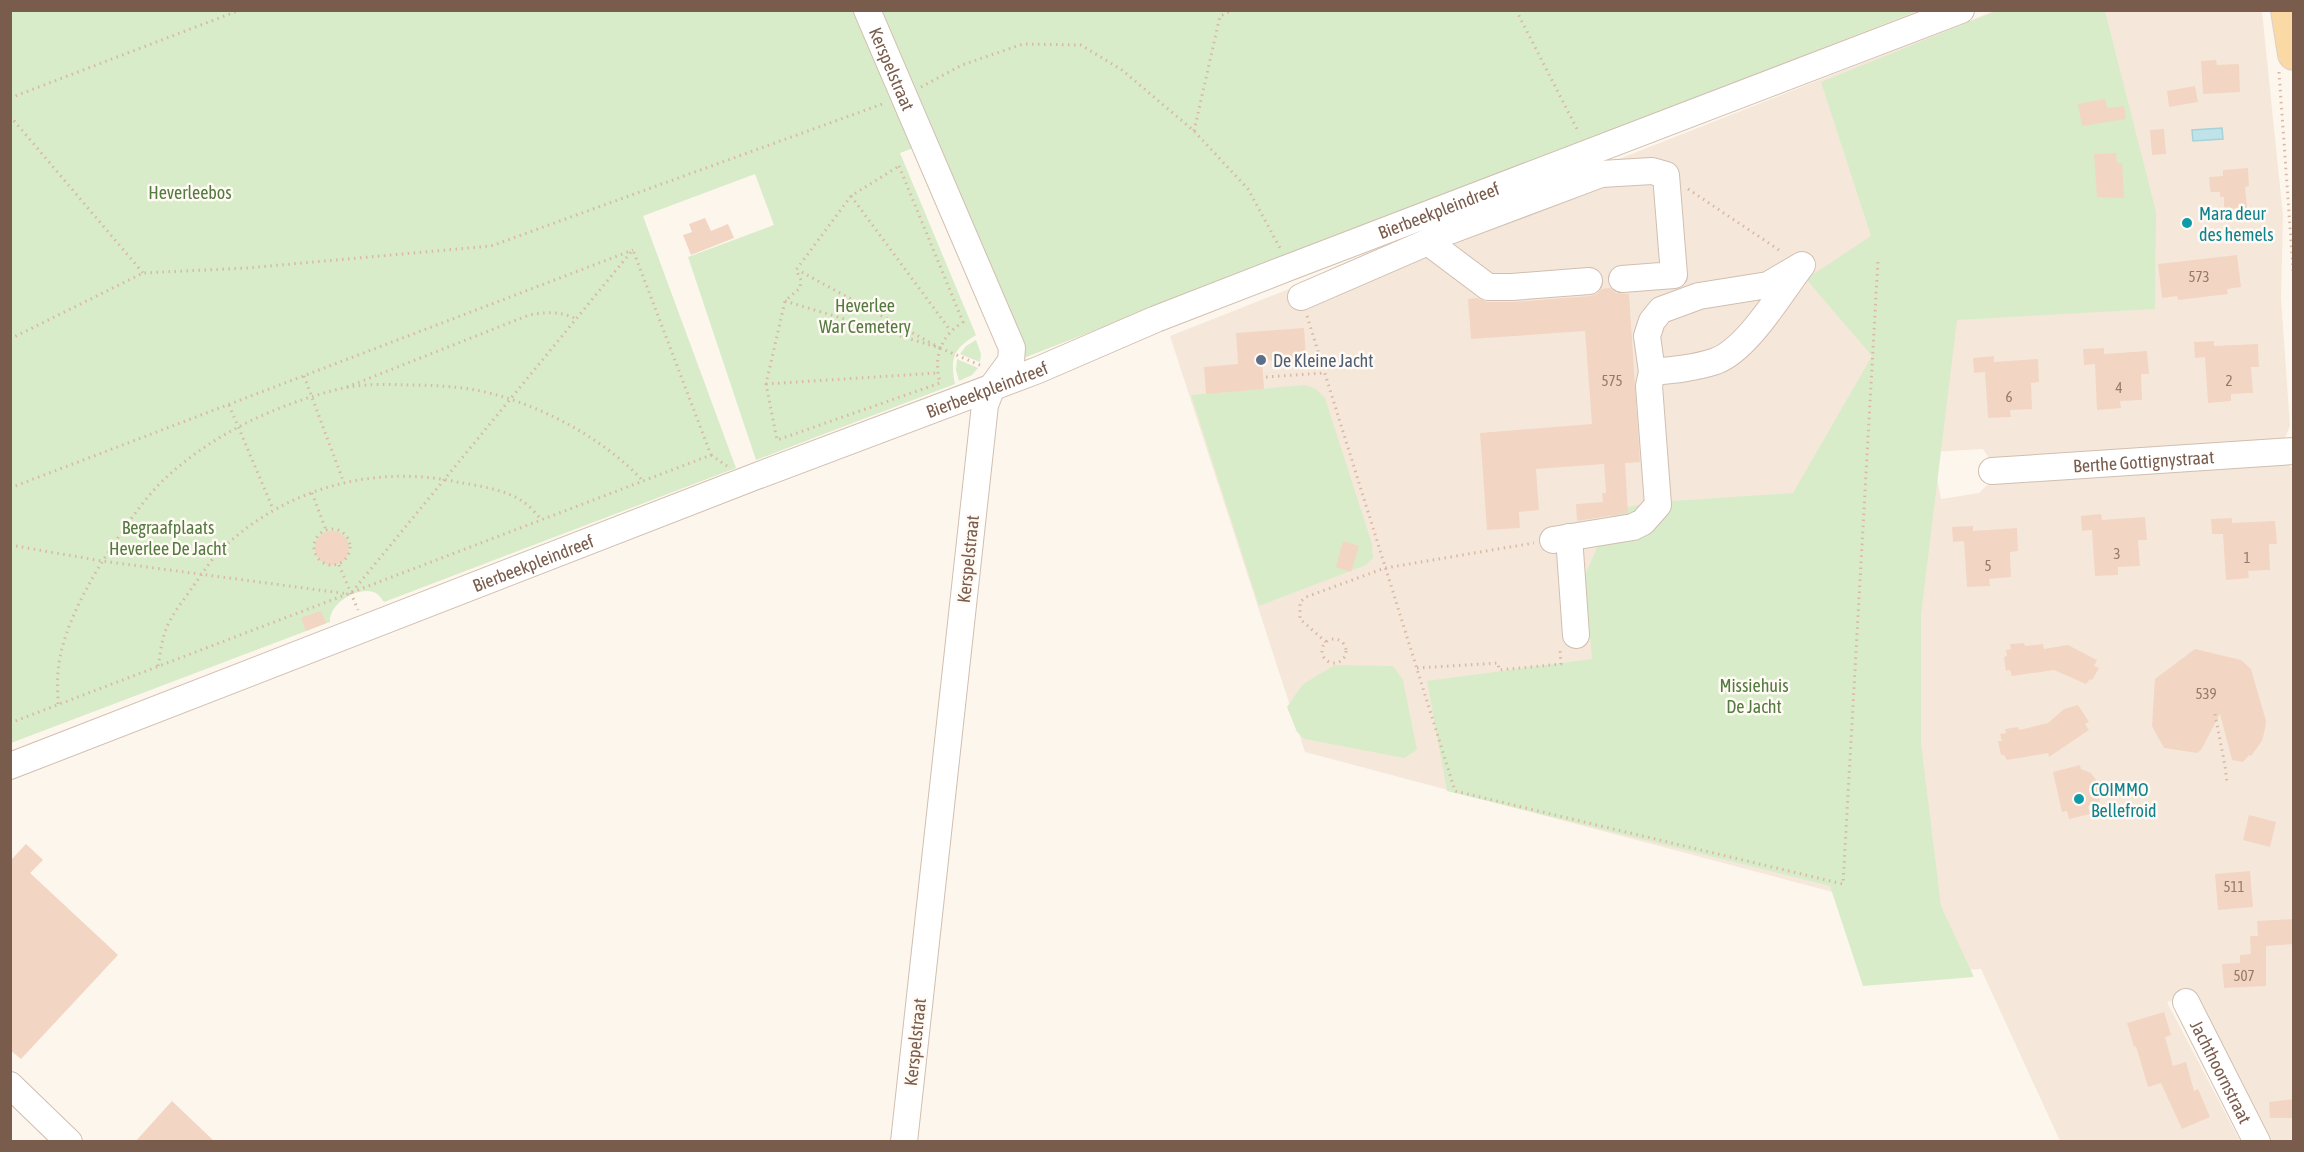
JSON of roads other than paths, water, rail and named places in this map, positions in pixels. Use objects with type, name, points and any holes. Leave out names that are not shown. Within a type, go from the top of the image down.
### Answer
[{"type":"main road","points":[[2286,63],[2287,10]]},
{"type":"street","name":"Kerspelstraat","points":[[867,10],[1012,348],[1011,361],[997,380],[985,405],[904,1142]]},
{"type":"street","name":"Bierbeekpleindreef","points":[[10,766],[997,380],[1961,10]]},
{"type":"street","points":[[1301,297],[1428,242],[1436,236],[1601,174],[1652,171],[1666,175],[1674,275],[1622,279]]},
{"type":"street","points":[[1428,242],[1488,286],[1512,287],[1589,281]]},
{"type":"street","points":[[1568,638],[1561,539],[1633,527],[1643,522],[1658,505],[1649,386],[1652,372],[1647,336],[1652,321],[1661,309],[1699,296],[1768,285],[1802,265],[1746,340],[1732,352],[1717,360],[1684,369],[1652,372]]},
{"type":"street","name":"Berthe Gottignystraat","points":[[1992,471],[2294,451]]},
{"type":"street","name":"Jachthoornstraat","points":[[2186,1002],[2257,1142]]},
{"type":"street","points":[[10,1086],[69,1142]]},
{"type":"water","points":[[2222,128],[2223,139],[2193,141],[2192,130]]},
{"type":"place","name":"Mara deur des hemels","points":[[2187,223]]},
{"type":"place","name":"De Kleine Jacht","points":[[1261,360]]},
{"type":"place","name":"COIMMO Bellefroid","points":[[2079,799]]},
{"type":"park label","name":"Heverleebos","points":[[190,192]]},
{"type":"park label","name":"Heverlee War Cemetery","points":[[865,315]]},
{"type":"park label","name":"Begraafplaats Heverlee De Jacht","points":[[168,537]]},
{"type":"park label","name":"Missiehuis De Jacht","points":[[1754,695]]}]
